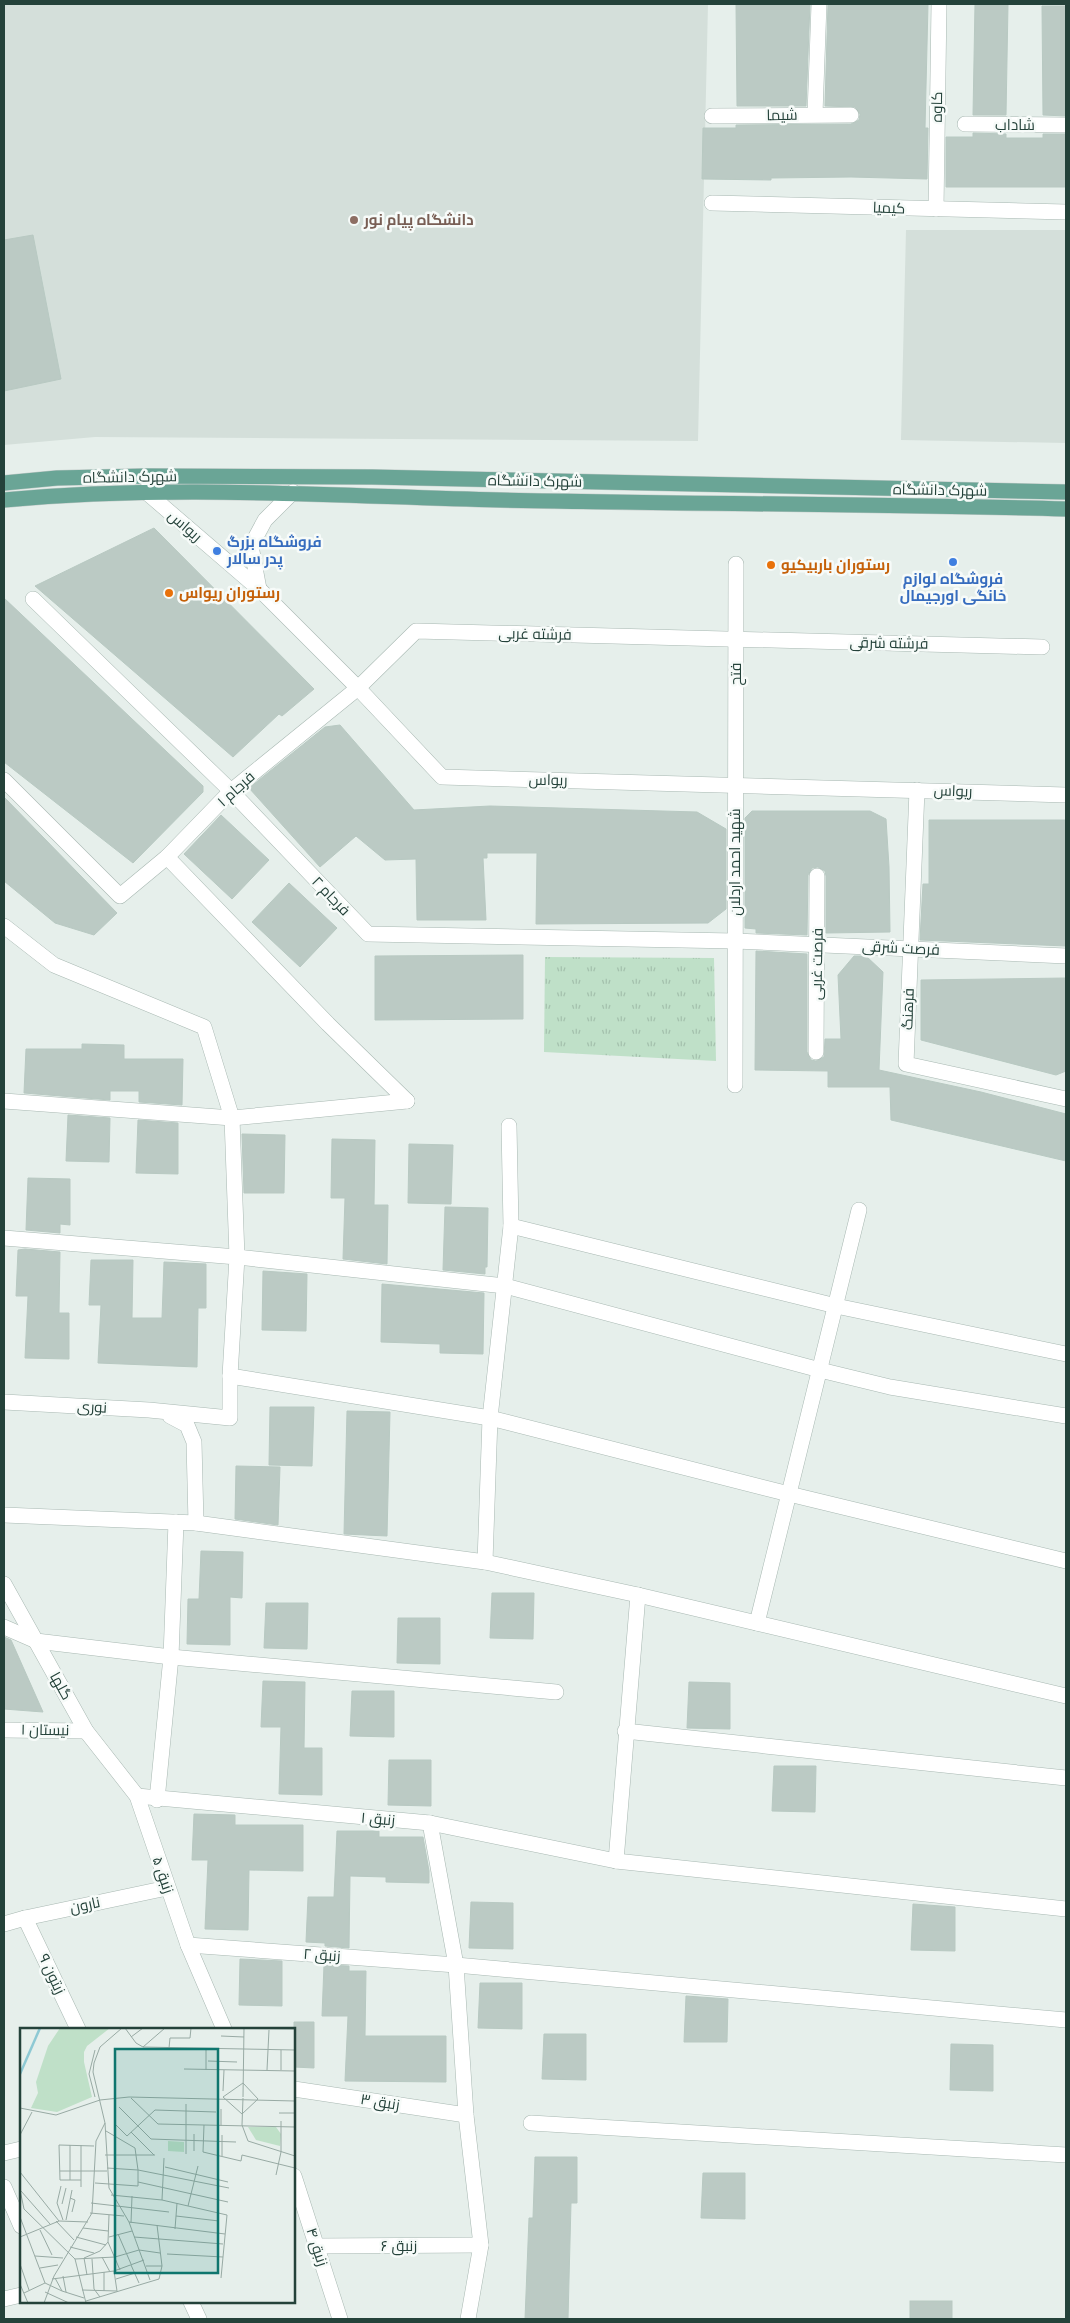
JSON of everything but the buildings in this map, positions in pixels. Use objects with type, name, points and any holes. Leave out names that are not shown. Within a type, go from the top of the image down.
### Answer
[{"type":"main road","name":"شهرک دانشگاه","points":[[4,483],[57,478],[146,476],[372,477],[1066,492]]},
{"type":"main road","points":[[4,500],[72,494],[145,491],[293,492],[498,500],[1066,509]]},
{"type":"street","points":[[816,114],[819,4]]},
{"type":"street","name":"کاوه","points":[[936,210],[939,4]]},
{"type":"street","name":"شیما","points":[[712,116],[851,115]]},
{"type":"street","name":"شاداب","points":[[965,124],[1066,125]]},
{"type":"street","name":"کیمیا","points":[[712,203],[1066,212]]},
{"type":"street","name":"ریواس","points":[[145,491],[259,589],[358,688],[442,777],[1066,795]]},
{"type":"street","points":[[259,589],[251,546],[265,520],[293,492]]},
{"type":"street","name":"فتح","points":[[736,564],[736,784]]},
{"type":"street","name":"فرجام ۲","points":[[33,599],[231,791],[368,934],[735,940]]},
{"type":"street","name":"فرشته غربی","points":[[358,688],[416,631],[736,639]]},
{"type":"street","name":"فرشته شرقی","points":[[736,639],[1042,647]]},
{"type":"street","name":"فرجام ۱","points":[[4,780],[120,896],[167,858],[231,791],[358,688]]},
{"type":"street","name":"شهید احمد اردلان","points":[[735,940],[736,784]]},
{"type":"street","name":"فرهنگ","points":[[917,790],[906,1064],[1066,1099]]},
{"type":"street","points":[[4,1102],[232,1118],[406,1101],[328,1024],[167,858]]},
{"type":"street","name":"فرصت غربی","points":[[816,1052],[817,876]]},
{"type":"street","points":[[4,926],[54,965],[204,1027],[232,1118],[237,1257],[230,1376],[490,1418],[789,1494],[1066,1561]]},
{"type":"street","points":[[735,940],[735,1085]]},
{"type":"street","name":"فرصت شرقی","points":[[735,940],[1066,956]]},
{"type":"street","points":[[485,1562],[490,1418],[511,1226],[509,1126]]},
{"type":"street","points":[[757,1623],[859,1210]]},
{"type":"street","points":[[511,1226],[836,1306],[1066,1354]]},
{"type":"street","points":[[4,1238],[237,1257],[505,1286],[890,1387],[1066,1416]]},
{"type":"street","name":"نوری","points":[[4,1402],[160,1411],[230,1418],[230,1376]]},
{"type":"street","points":[[160,1411],[187,1425],[194,1442],[196,1523]]},
{"type":"street","points":[[4,1515],[196,1523],[485,1562],[638,1595],[1066,1696]]},
{"type":"street","points":[[157,1800],[171,1657],[176,1522]]},
{"type":"street","name":"گلها","points":[[4,1584],[86,1731]]},
{"type":"street","points":[[616,1861],[625,1731],[638,1595]]},
{"type":"street","points":[[4,1627],[36,1641],[171,1657],[556,1692]]},
{"type":"street","name":"نیستان ۱","points":[[4,1730],[86,1731]]},
{"type":"street","name":"زنبق ۵","points":[[86,1731],[137,1796],[167,1888],[188,1944],[224,2028]]},
{"type":"street","points":[[625,1731],[1066,1778]]},
{"type":"street","name":"زنبق ۱","points":[[137,1796],[157,1800],[430,1823],[616,1861],[1066,1909]]},
{"type":"street","points":[[430,1823],[456,1965],[466,2115],[481,2245],[468,2319]]},
{"type":"street","name":"نارون","points":[[4,1924],[167,1888]]},
{"type":"street","name":"زیتون ۹","points":[[25,1918],[78,2028]]},
{"type":"street","name":"زنبق ۲","points":[[188,1944],[456,1965],[1066,2020]]},
{"type":"street","name":"زنبق ۳","points":[[295,2089],[466,2115]]},
{"type":"street","points":[[531,2123],[1066,2155]]},
{"type":"street","points":[[4,2153],[20,2149]]},
{"type":"street","name":"زنبق ۴","points":[[295,2182],[340,2319]]},
{"type":"street","points":[[4,2186],[20,2224]]},
{"type":"street","name":"زنبق ۶","points":[[316,2246],[481,2245]]},
{"type":"street","points":[[4,2299],[20,2295]]},
{"type":"street","points":[[190,2303],[197,2319]]},
{"type":"shaded area","name":"دانشگاه پیام نور","points":[[4,4],[708,4],[698,441],[95,437],[4,445]]},
{"type":"shaded area","points":[[906,230],[1066,230],[1066,443],[901,440]]},
{"type":"green space","points":[[545,957],[714,958],[716,1061],[544,1052]]},
{"type":"place","name":"دانشگاه پیام نور","points":[[354,220]]},
{"type":"place","name":"فروشگاه بزرگ پدر سالار","points":[[217,551]]},
{"type":"place","name":"فروشگاه لوازم خانگی اورجیمال","points":[[953,562]]},
{"type":"place","name":"رستوران باربیکیو","points":[[771,565]]},
{"type":"place","name":"رستوران ریواس","points":[[169,593]]}]
